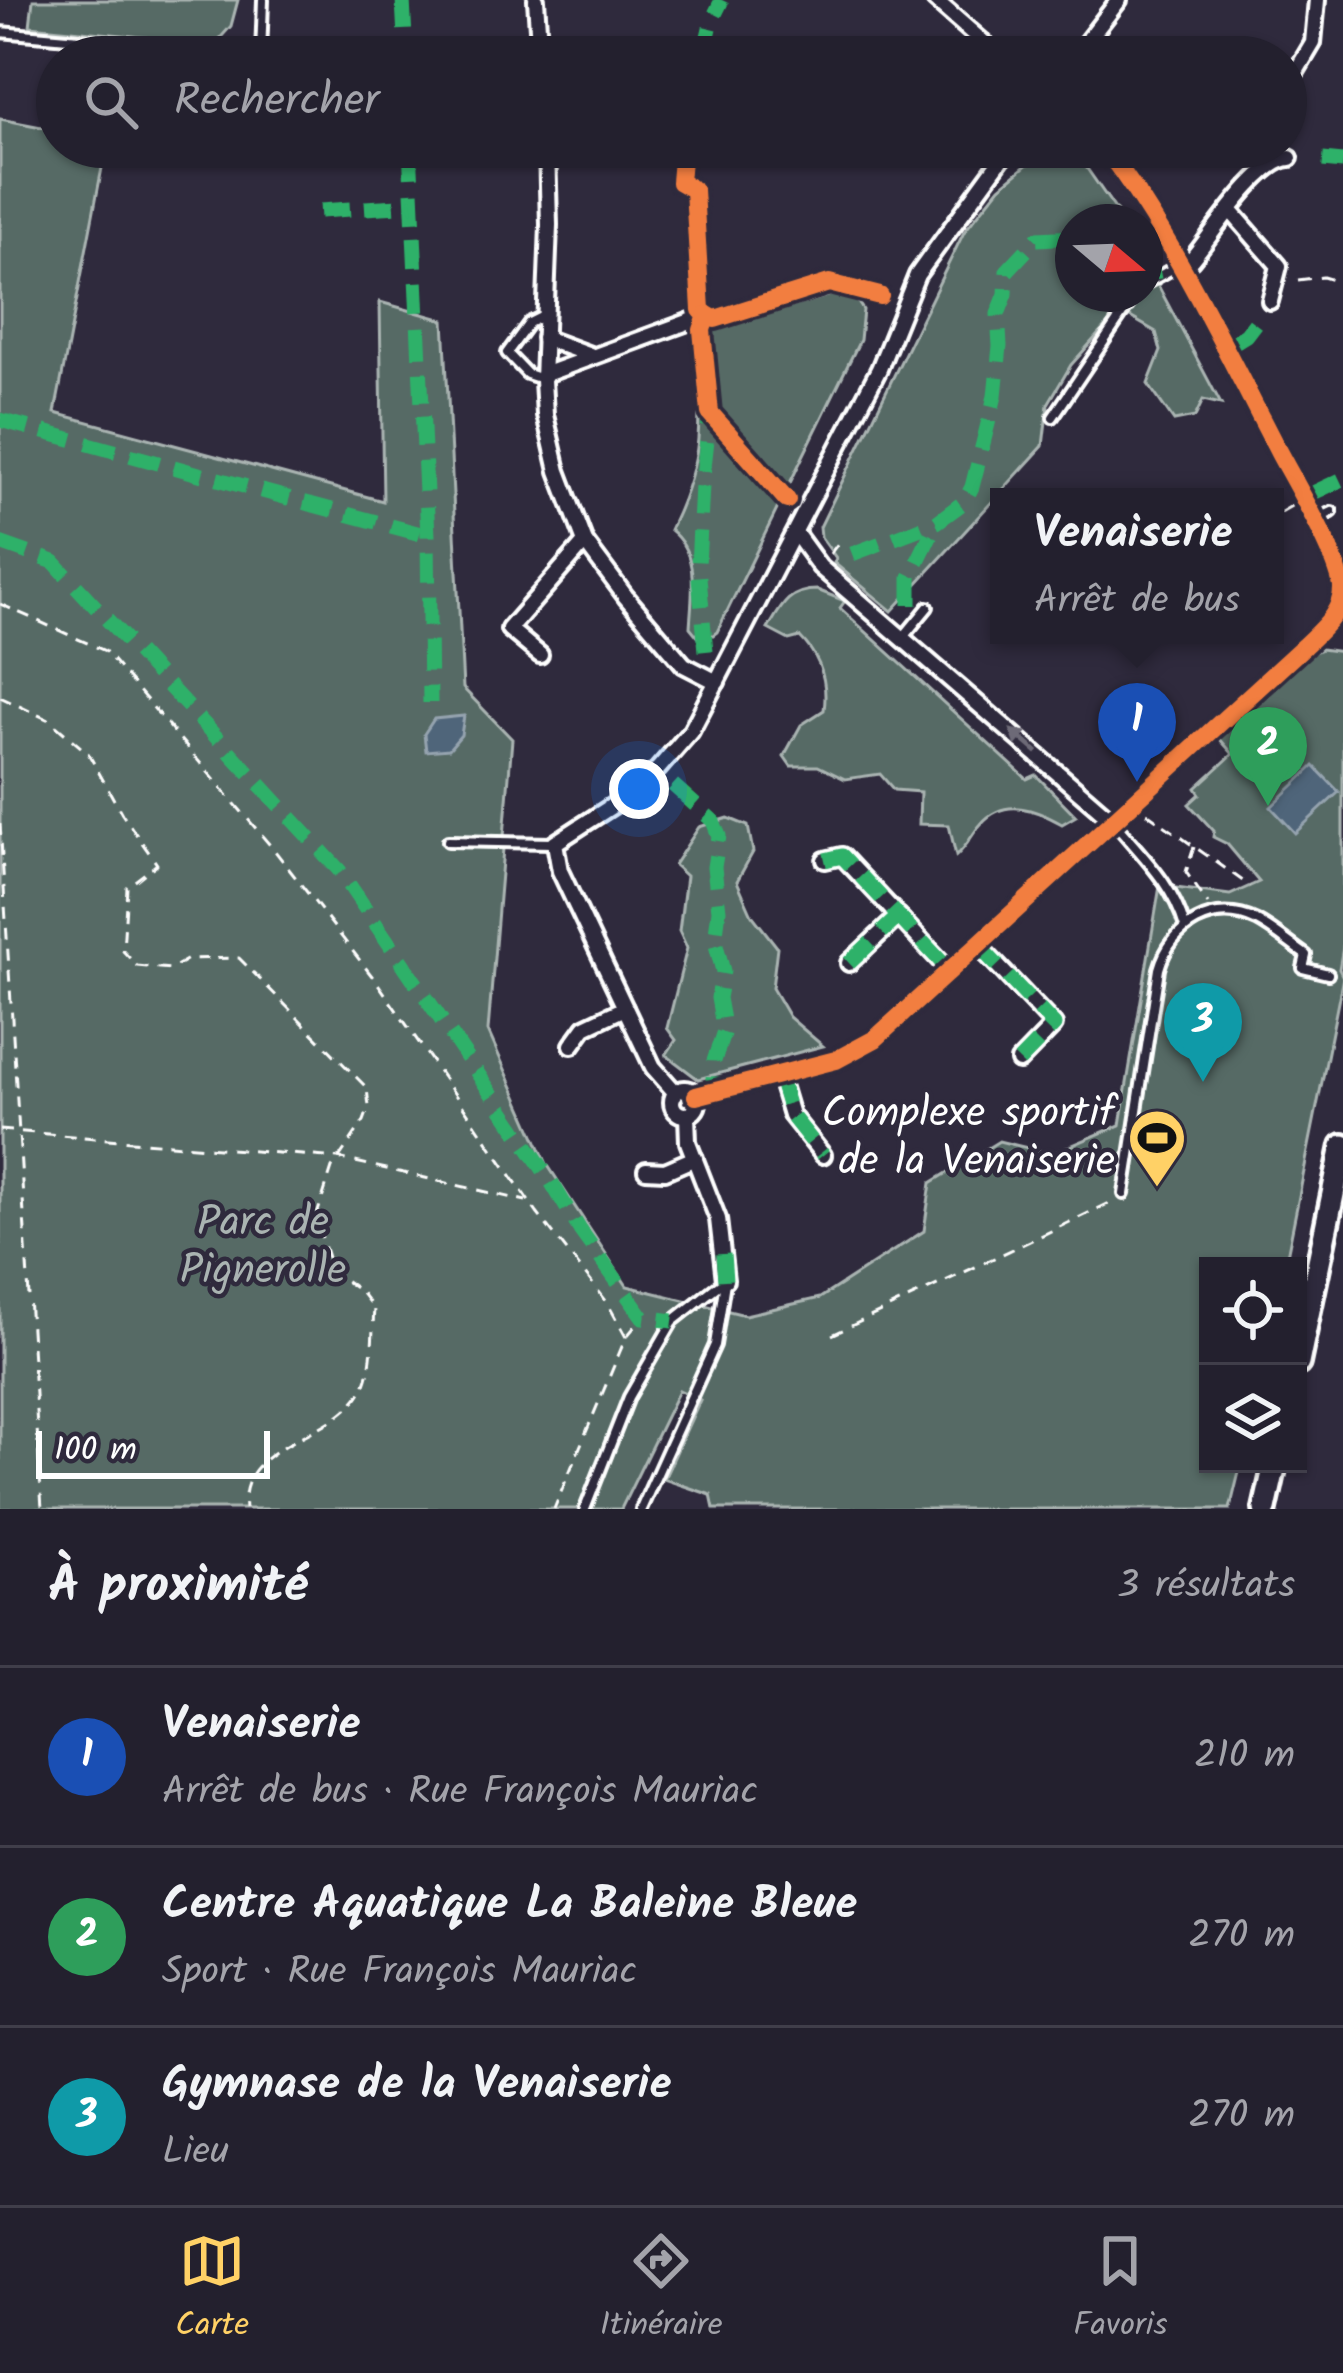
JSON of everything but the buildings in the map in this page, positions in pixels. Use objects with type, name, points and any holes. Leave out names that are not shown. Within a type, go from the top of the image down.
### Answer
[{"type":"main road","points":[[1307,1320],[1343,1146]]},
{"type":"main road","points":[[1265,1509],[1273,1473]]},
{"type":"street","points":[[536,0],[539,36]]},
{"type":"street","points":[[935,0],[976,36]]},
{"type":"street","points":[[1092,36],[1120,0]]},
{"type":"street","points":[[1307,52],[1317,0]]},
{"type":"street","points":[[547,168],[543,377],[545,415],[557,471],[584,542],[675,656],[717,682]]},
{"type":"street","points":[[676,1093],[656,1072],[625,1008],[560,871],[555,843],[632,793],[691,730],[885,358],[916,275],[995,168]]},
{"type":"street","points":[[696,1096],[856,1051],[889,1027],[1304,646],[1342,603],[1342,587],[1313,520],[1152,216],[1119,168]]},
{"type":"street","points":[[1178,265],[1191,260],[1267,168]]},
{"type":"street","points":[[1231,212],[1279,266],[1270,301]]},
{"type":"street","points":[[543,377],[590,355],[707,316]]},
{"type":"street","points":[[544,338],[590,355]]},
{"type":"street","points":[[796,534],[1112,819]]},
{"type":"street","points":[[540,655],[509,629],[584,542]]},
{"type":"street","points":[[780,564],[824,561]]},
{"type":"street","points":[[825,860],[842,856],[949,969]]},
{"type":"street","points":[[849,963],[898,916]]},
{"type":"street","points":[[977,944],[1054,1025],[1019,1061]]},
{"type":"street","points":[[572,1045],[585,1027],[625,1008]]},
{"type":"street","points":[[779,1076],[791,1115],[823,1155]]},
{"type":"street","points":[[676,1093],[688,1089],[696,1096],[696,1109],[687,1115]]},
{"type":"street","points":[[676,1093],[674,1108],[687,1115]]},
{"type":"street","points":[[687,1115],[687,1137],[718,1219],[725,1280]]},
{"type":"street","points":[[646,1170],[665,1172],[694,1158]]},
{"type":"lane","points":[[261,36],[262,0]]},
{"type":"lane","points":[[0,32],[45,36]]},
{"type":"lane","points":[[1163,274],[1178,265]]},
{"type":"lane","points":[[1053,416],[1124,312]]},
{"type":"lane","points":[[543,377],[527,374],[507,353],[529,323],[545,316]]},
{"type":"lane","points":[[1313,520],[1332,512]]},
{"type":"lane","points":[[904,636],[928,607]]},
{"type":"lane","points":[[1112,819],[1161,876],[1185,927]]},
{"type":"lane","points":[[448,841],[555,843]]},
{"type":"lane","points":[[1124,1194],[1159,969],[1169,943],[1185,927],[1217,914],[1239,915],[1258,922],[1306,955],[1303,968],[1328,974]]},
{"type":"lane","points":[[585,1509],[628,1397],[673,1321],[725,1280]]},
{"type":"lane","points":[[641,1509],[715,1346],[725,1280]]},
{"type":"path","points":[[1298,280],[1323,277],[1343,283]]},
{"type":"path","points":[[1284,510],[1299,501]]},
{"type":"path","points":[[824,561],[839,542]]},
{"type":"path","points":[[0,604],[105,651],[275,851],[353,952],[528,1201],[607,1302],[626,1337]]},
{"type":"path","points":[[0,697],[49,721],[88,753],[157,864],[127,886],[123,950],[137,966],[171,969],[188,958],[239,958],[367,1088],[369,1107],[364,1121],[338,1158],[316,1218],[332,1270],[361,1292],[374,1310],[363,1390],[333,1422],[284,1446],[248,1475],[245,1509]]},
{"type":"path","points":[[1141,808],[1250,886]]},
{"type":"path","points":[[0,823],[42,1509]]},
{"type":"path","points":[[1194,847],[1186,872],[1217,914]]},
{"type":"path","points":[[0,1130],[338,1158],[528,1201]]},
{"type":"path","points":[[832,1335],[1124,1194]]},
{"type":"path","points":[[554,1509],[626,1337],[643,1317]]},
{"type":"green space","points":[[33,0],[238,0],[231,26],[222,36],[133,36],[30,26]]},
{"type":"green space","name":"Parc de Pignerolle","points":[[0,119],[36,126],[36,168],[102,168],[55,413],[383,501],[380,302],[444,320],[463,688],[512,739],[488,1031],[547,1164],[627,1286],[745,1315],[820,1298],[924,1231],[931,1183],[999,1141],[1052,1154],[1120,1125],[1160,886],[1230,895],[1259,882],[1227,844],[1213,837],[1214,831],[1189,804],[1200,794],[1196,788],[1233,754],[1218,737],[1304,657],[1321,649],[1343,652],[1343,947],[1339,969],[1343,977],[1287,1257],[1199,1257],[1199,1473],[1239,1473],[1230,1509],[714,1509],[711,1495],[664,1479],[700,1400],[679,1390],[621,1509],[0,1509]]},
{"type":"green space","points":[[1023,168],[1087,168],[1112,204],[1055,204],[1055,312],[1163,312],[1163,295],[1221,404],[1203,400],[1195,417],[1174,421],[1148,384],[1161,351],[1156,332],[1123,313],[1114,317],[1071,365],[1048,404],[1043,446],[1005,488],[990,488],[990,504],[892,611],[834,563],[836,558],[821,537],[820,527],[964,232],[1000,187]]},
{"type":"green space","points":[[841,292],[855,298],[863,310],[860,340],[717,632],[699,638],[690,627],[690,562],[670,530],[696,457],[698,390],[692,336]]},
{"type":"green space","points":[[817,590],[845,601],[840,608],[1027,779],[1036,775],[1076,816],[1062,824],[1032,810],[1000,810],[981,824],[956,856],[949,825],[919,824],[920,792],[894,790],[880,774],[845,779],[818,766],[791,766],[784,756],[801,725],[824,710],[825,690],[813,653],[800,637],[789,640],[768,629],[792,597]]},
{"type":"green space","points":[[728,818],[748,826],[753,852],[737,881],[752,915],[777,947],[772,988],[789,1017],[823,1046],[698,1079],[666,1055],[676,1040],[667,1028],[687,948],[679,931],[686,876],[674,865],[699,827]]},
{"type":"water","points":[[464,716],[461,735],[449,749],[426,751],[424,734],[434,719]]},
{"type":"water","points":[[1278,716],[1304,744],[1278,768],[1252,741]]},
{"type":"water","points":[[1314,766],[1339,792],[1295,833],[1271,807]]},
{"type":"marked path","points":[[403,0],[405,36]]},
{"type":"marked path","points":[[708,36],[722,0]]},
{"type":"marked path","points":[[1323,160],[1343,162]]},
{"type":"marked path","points":[[411,168],[428,536],[430,703]]},
{"type":"marked path","points":[[320,211],[413,205]]},
{"type":"marked path","points":[[852,554],[937,522],[964,502],[995,396],[998,314],[1006,294],[1007,271],[1037,239],[1055,238]]},
{"type":"marked path","points":[[1233,343],[1262,314]]},
{"type":"marked path","points":[[706,651],[698,567],[710,413]]},
{"type":"marked path","points":[[0,420],[428,536]]},
{"type":"marked path","points":[[1313,493],[1343,479]]},
{"type":"marked path","points":[[910,605],[910,577],[937,522]]},
{"type":"marked path","points":[[0,543],[54,562],[339,870],[643,1317],[673,1321]]},
{"type":"marked path","points":[[673,785],[713,821],[719,836],[714,867],[719,910],[715,941],[723,971],[718,998],[724,1031],[713,1080]]},
{"type":"marked path","points":[[825,860],[842,856],[948,969]]},
{"type":"marked path","points":[[849,963],[899,916]]},
{"type":"marked path","points":[[977,944],[1054,1025],[1019,1061]]},
{"type":"marked path","points":[[779,1075],[791,1115],[823,1155]]},
{"type":"marked path","points":[[723,1254],[725,1280]]},
{"type":"cycle path","points":[[681,168],[680,182],[694,190],[701,310],[707,315]]},
{"type":"cycle path","points":[[696,1096],[836,1060],[875,1039],[1304,646],[1339,605],[1339,573],[1315,520],[1219,335],[1119,168]]},
{"type":"cycle path","points":[[707,315],[715,319],[829,283],[880,296]]},
{"type":"cycle path","points":[[707,315],[702,330],[710,413],[787,500]]},
{"type":"place","name":"Venaiserie","points":[[1137,782]]},
{"type":"place","name":"Centre Aquatique La Baleine Bleue","points":[[1268,806]]},
{"type":"place","name":"Gymnase de la Venaiserie","points":[[1203,1082]]},
{"type":"place","name":"Complexe sportif de la Venaiserie","points":[[1157,1189]]}]
